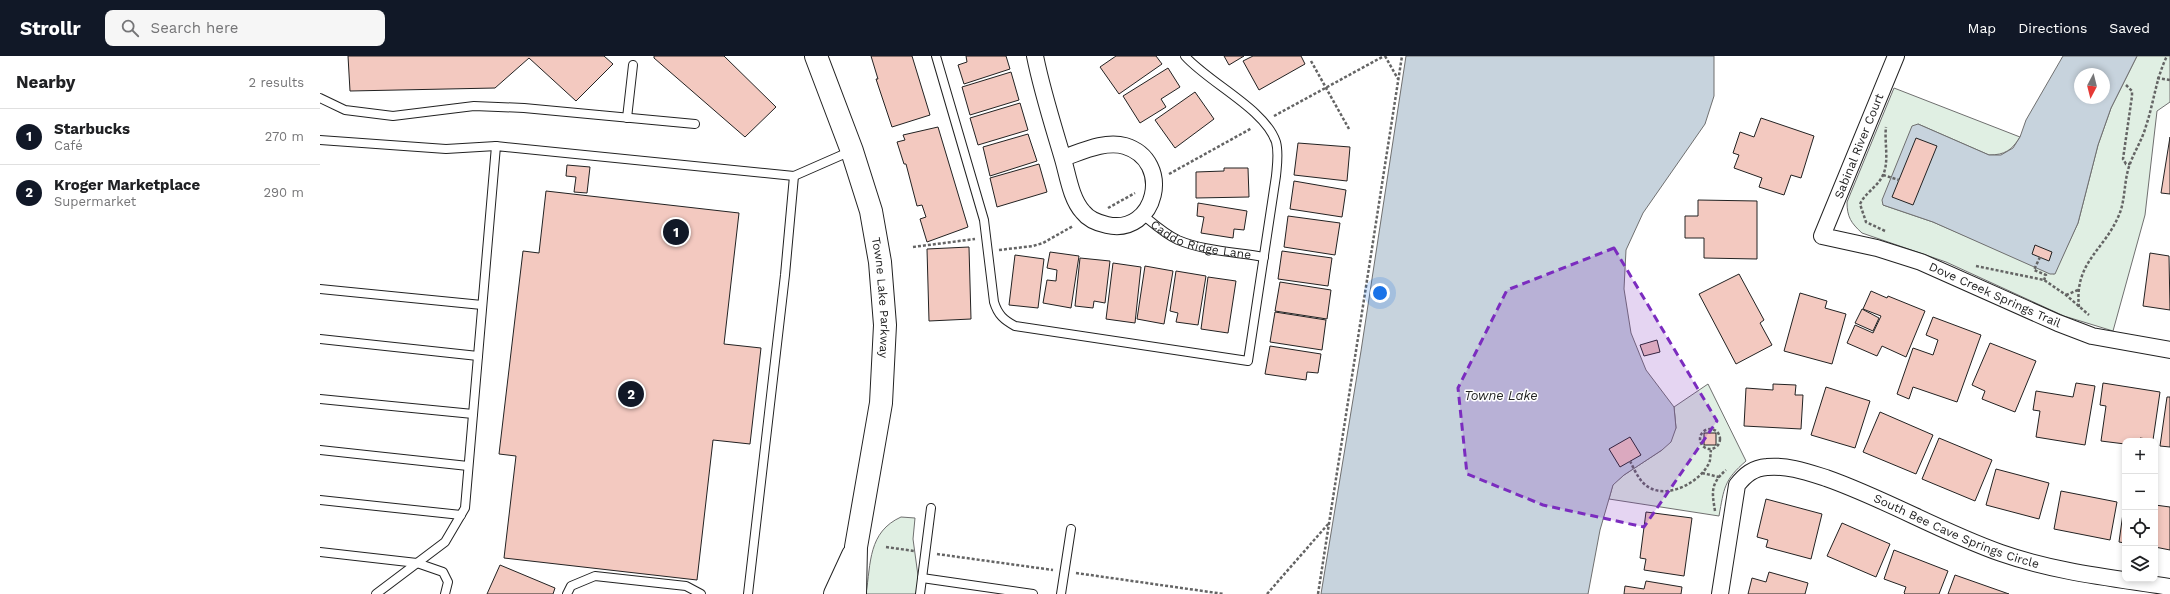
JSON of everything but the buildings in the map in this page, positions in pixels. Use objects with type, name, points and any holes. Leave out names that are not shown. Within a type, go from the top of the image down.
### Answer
[{"type":"street","name":"Towne Lake Parkway","points":[[816,56],[852,151],[871,211],[880,262],[886,325],[880,403],[856,547],[855,594]]},
{"type":"street","points":[[1035,56],[1074,197],[1083,212],[1089,218]]},
{"type":"street","name":"Sabinal River Court","points":[[1822,236],[1896,56]]},
{"type":"street","points":[[1062,158],[1105,145],[1124,145],[1141,154],[1150,167],[1155,182]]},
{"type":"street","name":"Caddo Ridge Lane","points":[[1089,218],[1096,222],[1113,226],[1128,224],[1143,214],[1153,199],[1155,182]]},
{"type":"street","name":"Dove Creek Springs Trail","points":[[1822,236],[1877,248],[1922,262],[2058,323],[2092,336],[2170,350]]},
{"type":"street","name":"South Bee Cave Springs Circle","points":[[1720,594],[1733,500],[1737,485],[1748,472],[1765,467],[1778,466],[1804,471],[1854,488],[1959,536],[2001,553],[2060,569],[2169,589]]},
{"type":"street","name":"Towne Lake Parkway","points":[[835,594],[856,547]]},
{"type":"lane","points":[[936,56],[984,220],[989,251],[994,302],[997,312],[1005,321],[1016,326],[1248,361],[1278,158],[1276,143],[1270,129],[1254,112],[1196,69],[1185,56]]},
{"type":"lane","points":[[627,118],[633,65]]},
{"type":"lane","points":[[320,98],[345,110],[393,116],[474,106],[524,108],[695,124]]},
{"type":"lane","points":[[320,140],[446,150],[496,146],[794,176],[852,151]]},
{"type":"lane","points":[[376,594],[445,542],[465,508],[496,146]]},
{"type":"lane","points":[[748,594],[784,283],[794,176]]},
{"type":"lane","name":"Caddo Ridge Lane","points":[[1143,214],[1159,229],[1178,240],[1196,246],[1264,257]]},
{"type":"lane","points":[[320,289],[482,306]]},
{"type":"lane","points":[[320,339],[478,356]]},
{"type":"lane","points":[[320,398],[473,414]]},
{"type":"lane","points":[[320,450],[468,466]]},
{"type":"lane","points":[[320,500],[461,515]]},
{"type":"lane","points":[[920,594],[931,508]]},
{"type":"lane","points":[[1061,594],[1071,529]]},
{"type":"lane","points":[[320,552],[417,563],[443,572],[448,582],[445,594]]},
{"type":"lane","points":[[567,594],[571,586],[595,576],[686,586],[701,594]]},
{"type":"lane","points":[[922,578],[1033,594]]},
{"type":"path","points":[[989,251],[1033,246],[1043,243],[1385,56],[1398,79]]},
{"type":"path","points":[[1318,594],[1402,56]]},
{"type":"path","points":[[1970,264],[2001,273],[2044,280],[2066,295],[2080,307],[2078,290],[2089,258],[2108,236],[2119,214],[2130,164],[2143,137],[2158,78],[2167,56]]},
{"type":"path","points":[[1311,61],[1349,129]]},
{"type":"path","points":[[2158,78],[2170,80]]},
{"type":"path","points":[[2126,85],[2132,91],[2132,96],[2122,159],[2126,164],[2130,164]]},
{"type":"path","points":[[1887,122],[1883,175],[1863,198],[1861,210],[1866,222],[1888,232]]},
{"type":"path","points":[[1883,175],[1899,180]]},
{"type":"path","points":[[913,247],[987,238]]},
{"type":"path","points":[[2040,257],[2034,270],[2046,275],[2044,280]]},
{"type":"path","points":[[2066,295],[2078,290]]},
{"type":"path","points":[[1708,429],[1716,431],[1720,438],[1718,446],[1711,450],[1703,446],[1700,440],[1701,433],[1708,429]]},
{"type":"path","points":[[1630,461],[1648,487],[1661,492],[1676,490],[1702,473],[1709,463],[1711,450]]},
{"type":"path","points":[[1702,473],[1719,477],[1712,493],[1715,513]]},
{"type":"path","points":[[1267,594],[1329,523]]},
{"type":"highlighted area","points":[[1614,248],[1717,421],[1644,527],[1543,505],[1467,474],[1458,388],[1507,290]]},
{"type":"green space","points":[[2137,56],[2170,56],[2170,102],[2157,111],[2145,215],[2113,331],[2064,316],[1946,262],[1862,233],[1850,219],[1847,202],[1894,88],[2020,137],[2008,151],[1989,155],[1918,124],[1883,205],[1933,222],[2054,274],[2078,223],[2098,145],[2111,108]]},
{"type":"green space","points":[[1708,384],[1746,461],[1733,474],[1726,485],[1719,516],[1609,499],[1613,484],[1662,450],[1676,428],[1674,407]]},
{"type":"green space","points":[[901,517],[915,518],[913,539],[919,583],[918,594],[866,594],[873,550],[877,540],[882,531],[890,523]]},
{"type":"water","name":"Towne Lake","points":[[1406,56],[1714,56],[1714,96],[1705,124],[1643,213],[1626,250],[1624,289],[1631,333],[1646,370],[1674,407],[1676,428],[1671,442],[1662,450],[1624,475],[1613,485],[1600,530],[1588,594],[1321,594],[1361,351]]},
{"type":"water","points":[[2063,56],[2137,56],[2111,108],[2098,145],[2078,223],[2055,274],[2050,274],[1933,222],[1883,205],[1882,200],[1912,126],[1918,124],[1989,155],[2001,155],[2013,148],[2020,137],[2026,120]]},
{"type":"place","name":"Starbucks","points":[[676,232]]},
{"type":"place","name":"Kroger Marketplace","points":[[631,394]]}]
